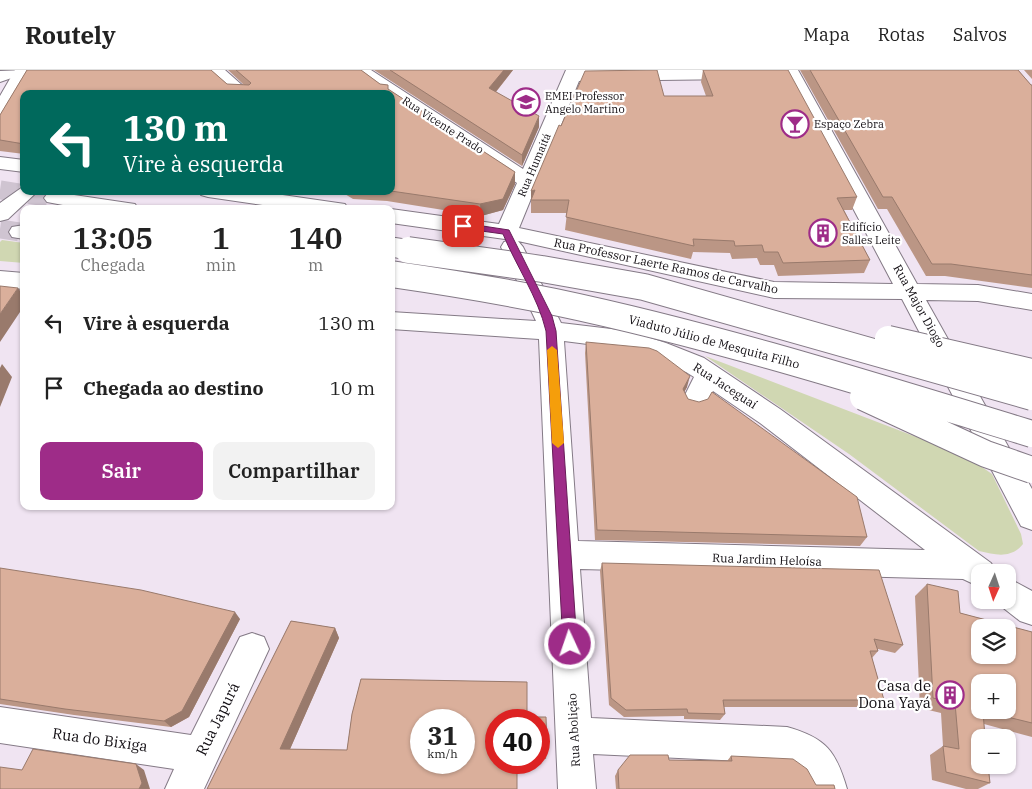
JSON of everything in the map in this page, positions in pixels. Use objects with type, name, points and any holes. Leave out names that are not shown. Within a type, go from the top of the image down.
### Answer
[{"type":"main road","points":[[0,77],[17,70]]},
{"type":"main road","points":[[0,109],[24,70]]},
{"type":"main road","points":[[214,70],[238,90]]},
{"type":"main road","name":"Rua Vicente Prado","points":[[359,70],[389,90]]},
{"type":"main road","points":[[573,73],[756,74]]},
{"type":"main road","name":"Rua Humaitá","points":[[506,232],[573,73]]},
{"type":"main road","name":"Rua Major Diogo","points":[[785,73],[911,292],[1032,518]]},
{"type":"main road","name":"Rua Vicente Prado","points":[[395,94],[528,181]]},
{"type":"main road","points":[[0,163],[20,166]]},
{"type":"main road","points":[[0,214],[23,195]]},
{"type":"main road","points":[[251,195],[327,202]]},
{"type":"main road","points":[[54,198],[101,205]]},
{"type":"main road","name":"Rua Professor Laerte Ramos de Carvalho","points":[[395,217],[506,232],[774,290],[978,294],[1032,302]]},
{"type":"main road","name":"Rua Abolição","points":[[506,232],[517,258],[547,316],[551,331],[577,789]]},
{"type":"main road","points":[[395,248],[542,269],[644,287],[959,354],[1032,372]]},
{"type":"main road","name":"Viaduto Júlio de Mesquita Filho","points":[[395,275],[528,296],[654,324],[804,366],[1032,434]]},
{"type":"main road","points":[[0,279],[20,281]]},
{"type":"main road","points":[[644,287],[1032,398]]},
{"type":"main road","name":"Rua Jaceguaí","points":[[395,320],[551,331],[628,340],[657,349],[695,365],[770,416],[971,566]]},
{"type":"main road","points":[[804,366],[892,412],[986,454],[1032,470]]},
{"type":"main road","points":[[692,417],[696,395],[709,375]]},
{"type":"main road","name":"Rua Jardim Heloísa","points":[[565,554],[971,569]]},
{"type":"main road","points":[[1016,599],[1032,610]]},
{"type":"main road","name":"Rua Japurá","points":[[184,789],[252,649]]},
{"type":"main road","name":"Rua do Bixiga","points":[[0,725],[201,754]]},
{"type":"main road","points":[[574,735],[787,745],[804,749],[813,755],[822,767],[828,789]]},
{"type":"green space","points":[[2,240],[20,242],[20,263],[0,261],[0,242]]},
{"type":"green space","points":[[705,356],[966,456],[992,474],[1021,534],[1023,544],[1013,552],[1003,555],[979,551],[849,454]]},
{"type":"building","points":[[27,70],[211,70],[227,84],[249,85],[251,83],[236,70],[361,70],[380,84],[388,85],[390,90],[20,90],[20,143],[0,140],[0,115]]},
{"type":"building","points":[[390,70],[504,70],[489,88],[539,116],[522,155]]},
{"type":"building","points":[[657,70],[664,96],[713,96],[703,70],[788,70],[857,197],[837,198],[870,260],[783,263],[778,252],[764,252],[762,245],[735,246],[734,241],[693,239],[694,246],[566,217],[569,200],[531,200],[535,190],[531,191],[559,125],[561,126],[585,71]]},
{"type":"building","points":[[810,70],[1018,70],[1032,85],[1032,275],[951,264],[932,264],[892,197],[883,197]]},
{"type":"building","points":[[395,94],[515,172],[503,199],[480,204],[395,192]]},
{"type":"building","points":[[0,286],[18,288],[0,314]]},
{"type":"building","points":[[586,342],[649,348],[657,351],[690,376],[683,389],[688,399],[699,402],[708,399],[712,392],[857,497],[867,537],[597,530]]},
{"type":"building","points":[[602,563],[879,570],[903,645],[874,639],[878,651],[870,651],[884,700],[723,700],[725,714],[688,713],[687,709],[626,710],[611,698]]},
{"type":"building","points":[[0,568],[141,590],[235,612],[182,711],[164,721],[0,699]]},
{"type":"building","points":[[927,584],[958,591],[960,613],[983,619],[971,619],[971,664],[1016,664],[1016,628],[1032,632],[1032,723],[1016,719],[1016,674],[971,674],[971,719],[984,719],[984,729],[971,729],[971,774],[989,774],[990,783],[946,772],[943,746],[959,749],[955,703],[933,698]]},
{"type":"building","points":[[291,621],[335,628],[280,749],[347,750],[352,714],[361,679],[527,682],[527,709],[485,709],[485,774],[517,774],[517,789],[207,789]]},
{"type":"building","points":[[33,749],[136,764],[142,783],[139,789],[0,789],[0,767],[22,770]]},
{"type":"building","points":[[630,755],[668,755],[669,760],[732,761],[731,756],[793,759],[807,769],[816,785],[834,785],[835,789],[619,789],[618,770]]},
{"type":"tunnel","points":[[0,190],[20,193]]},
{"type":"tunnel","points":[[34,195],[54,198]]},
{"type":"tunnel","points":[[0,229],[20,232]]},
{"type":"slow traffic","points":[[552,350],[558,443]]},
{"type":"place","name":"EMEI Professor Angelo Martino","points":[[526,102]]},
{"type":"place","name":"Espaço Zebra","points":[[795,124]]},
{"type":"place","name":"Edifício Salles Leite","points":[[823,233]]},
{"type":"place","name":"Casa de Dona Yayá","points":[[950,695]]},
{"type":"route","points":[[463,226],[506,232],[510,244],[547,316],[551,331],[570,644]]}]
